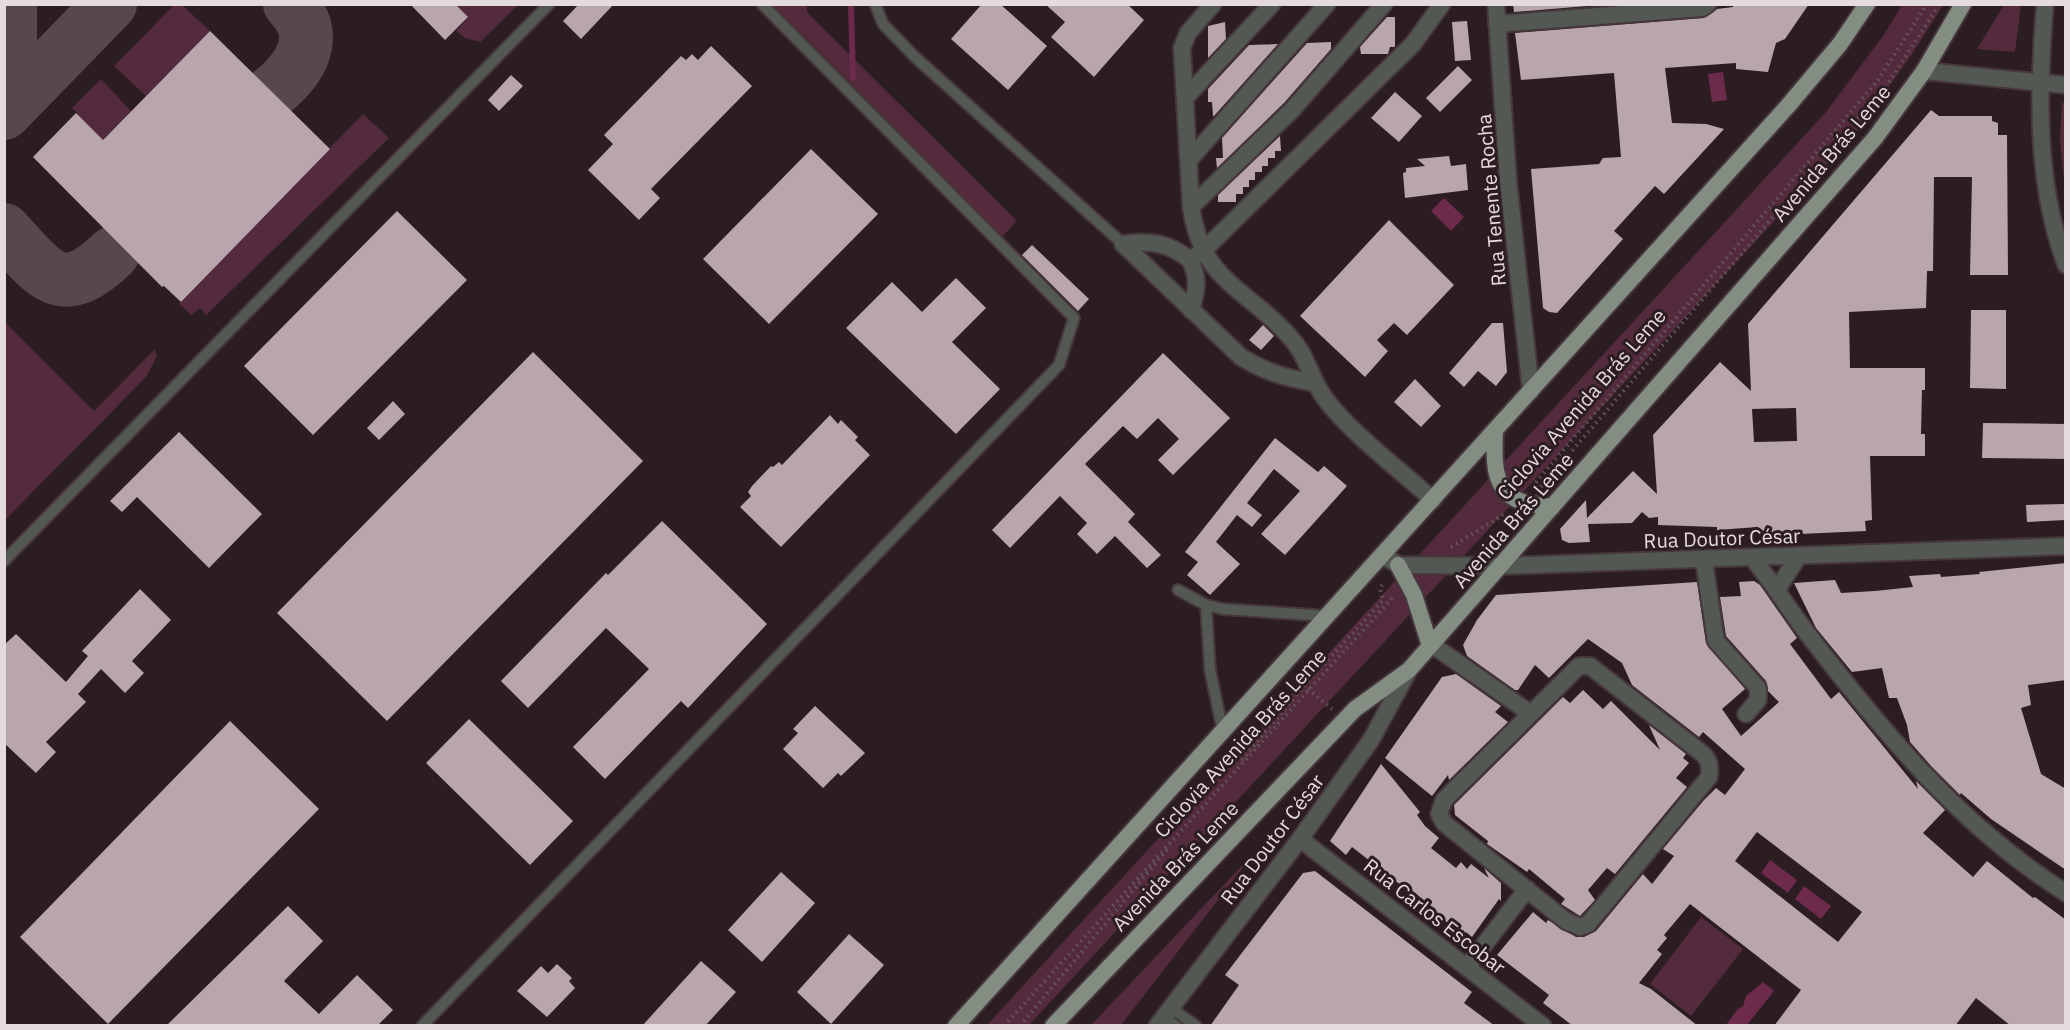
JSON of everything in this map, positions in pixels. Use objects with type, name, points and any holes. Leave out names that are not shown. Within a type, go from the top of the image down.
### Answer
[{"type":"main road","points":[[956,1026],[1328,616],[1392,561],[1433,500],[1804,88],[1840,44],[1867,4]]},
{"type":"main road","name":"Avenida Brás Leme","points":[[1053,1026],[1355,708],[1409,670],[1875,138],[1924,71],[1963,4]]},
{"type":"main road","points":[[1495,432],[1496,475],[1507,493],[1524,502],[1552,507]]},
{"type":"main road","points":[[1392,561],[1407,582],[1431,645]]},
{"type":"street","points":[[1191,310],[1197,291],[1197,274],[1182,56],[1184,40],[1213,4]]},
{"type":"street","points":[[1186,97],[1272,4]]},
{"type":"street","points":[[1190,159],[1327,4]]},
{"type":"street","points":[[1191,207],[1292,110],[1383,4]]},
{"type":"street","points":[[1196,256],[1413,44],[1442,4]]},
{"type":"street","name":"Rua Tenente Rocha","points":[[1496,4],[1508,180],[1531,392]]},
{"type":"street","points":[[1497,24],[1702,8],[1708,4]]},
{"type":"street","points":[[2045,4],[2038,81],[2043,162],[2050,211],[2066,265]]},
{"type":"street","points":[[1924,71],[2066,85]]},
{"type":"street","points":[[1123,244],[1156,242],[1196,256],[1291,338],[1305,358],[1315,384],[1336,413],[1433,500]]},
{"type":"street","points":[[1123,244],[1241,357],[1264,371],[1315,384]]},
{"type":"street","name":"Rua Doutor César","points":[[1392,561],[1500,566],[1704,561],[2066,546]]},
{"type":"street","points":[[1778,588],[1798,557]]},
{"type":"street","points":[[1753,559],[1778,588],[1805,631],[1928,778],[1986,836],[2066,893]]},
{"type":"street","points":[[1704,561],[1716,641],[1758,688],[1758,700],[1746,714]]},
{"type":"street","points":[[1431,645],[1530,713]]},
{"type":"street","points":[[1590,666],[1708,760],[1709,777],[1588,924],[1573,925],[1444,823],[1439,814],[1444,800],[1530,713],[1574,669],[1590,666]]},
{"type":"street","name":"Rua Doutor César","points":[[1167,1019],[1371,740],[1409,670]]},
{"type":"street","name":"Rua Carlos Escobar","points":[[1300,839],[1543,1026]]},
{"type":"street","points":[[1467,967],[1527,889]]},
{"type":"lane","points":[[4,561],[549,4]]},
{"type":"lane","points":[[422,1026],[1059,365],[1074,318],[762,4]]},
{"type":"lane","points":[[875,4],[883,24],[915,57],[1123,244]]},
{"type":"lane","points":[[1178,590],[1206,605],[1223,609],[1328,616]]},
{"type":"lane","points":[[1206,605],[1209,670],[1223,732]]},
{"type":"lane","points":[[1167,1019],[1196,1026]]},
{"type":"path","name":"Ciclovia Avenida Brás Leme","points":[[1446,551],[1524,502],[1878,80],[1927,4]]},
{"type":"path","points":[[1524,502],[1889,82],[1940,4]]},
{"type":"path","points":[[1020,1026],[1304,686],[1383,600],[1380,588],[1392,561]]},
{"type":"path","name":"Ciclovia Avenida Brás Leme","points":[[1004,1026],[1407,582]]},
{"type":"path","points":[[1304,686],[1344,719]]},
{"type":"shaded area","points":[[174,5],[182,5],[210,31],[146,96],[114,66]]},
{"type":"shaded area","points":[[454,5],[518,5],[480,42],[465,38],[456,31],[468,18]]},
{"type":"shaded area","points":[[755,5],[807,5],[807,12],[1017,221],[1000,239],[893,141]]},
{"type":"shaded area","points":[[1902,5],[1943,5],[1912,54],[1855,134],[1029,1025],[986,1026],[1826,112],[1883,36]]},
{"type":"shaded area","points":[[2004,5],[2021,5],[2015,52],[1977,49]]},
{"type":"shaded area","points":[[1723,72],[1727,100],[1712,102],[1708,74]]},
{"type":"shaded area","points":[[101,79],[131,111],[83,159],[77,112],[72,108]]},
{"type":"shaded area","points":[[2062,103],[2066,103],[2065,188],[2060,142]]},
{"type":"shaded area","points":[[363,114],[389,138],[206,315],[200,308],[191,315],[179,304]]},
{"type":"shaded area","points":[[1444,198],[1464,217],[1451,231],[1431,211]]},
{"type":"shaded area","points":[[5,322],[94,411],[155,349],[157,356],[146,377],[5,520]]},
{"type":"shaded area","points":[[1255,852],[1121,1025],[1091,1025]]},
{"type":"shaded area","points":[[1770,860],[1797,880],[1788,893],[1761,873]]},
{"type":"shaded area","points":[[1804,886],[1831,906],[1821,919],[1795,899]]},
{"type":"shaded area","points":[[1701,917],[1743,949],[1691,1016],[1650,984]]},
{"type":"shaded area","points":[[1763,982],[1774,991],[1747,1025],[1726,1025],[1743,1006],[1746,996]]},
{"type":"building","points":[[410,4],[455,4],[468,17],[445,40]]},
{"type":"building","points":[[579,4],[614,4],[581,39],[563,21]]},
{"type":"building","points":[[982,4],[1000,4],[1047,46],[1008,90],[951,39]]},
{"type":"building","points":[[1045,4],[1127,4],[1144,20],[1094,77],[1051,37],[1065,22]]},
{"type":"building","points":[[1513,4],[1612,4],[1514,12]]},
{"type":"building","points":[[1733,4],[1809,4],[1785,39],[1776,43],[1768,72],[1736,69],[1736,63],[1665,68],[1672,123],[1706,124],[1724,129],[1664,194],[1655,186],[1614,231],[1623,239],[1557,313],[1549,312],[1543,308],[1531,169],[1599,164],[1603,158],[1621,157],[1614,73],[1521,80],[1515,33],[1703,18],[1717,9],[1733,7]]},
{"type":"building","points":[[1387,17],[1395,17],[1395,47],[1390,47],[1388,54],[1361,54],[1360,47]]},
{"type":"building","points":[[1467,21],[1471,60],[1455,61],[1452,22]]},
{"type":"building","points":[[1225,22],[1226,39],[1208,58],[1208,26]]},
{"type":"building","points":[[210,31],[330,149],[181,302],[164,286],[162,287],[33,157],[76,113],[103,140]]},
{"type":"building","points":[[1331,42],[1331,49],[1284,103],[1217,168],[1216,158],[1223,158],[1222,138],[1307,43]]},
{"type":"building","points":[[1278,44],[1213,116],[1212,102],[1208,102],[1208,89],[1249,45]]},
{"type":"building","points":[[711,46],[752,86],[651,189],[660,198],[639,220],[588,170],[613,144],[604,135],[681,56],[686,60],[692,54],[698,60]]},
{"type":"building","points":[[1458,66],[1472,80],[1440,112],[1426,98]]},
{"type":"building","points":[[511,75],[523,86],[499,111],[488,100]]},
{"type":"building","points":[[1395,92],[1422,116],[1399,142],[1371,118]]},
{"type":"building","points":[[1931,110],[1939,116],[1992,116],[1992,121],[1998,123],[1998,135],[2007,135],[2008,275],[1970,275],[1972,177],[1934,177],[1933,271],[1927,271],[1926,308],[1849,312],[1850,368],[1925,368],[1921,434],[1925,434],[1925,456],[1870,456],[1872,520],[1865,521],[1866,531],[1759,536],[1758,527],[1717,530],[1717,527],[1658,525],[1658,517],[1649,518],[1642,512],[1632,523],[1588,524],[1590,542],[1569,543],[1562,540],[1560,529],[1586,500],[1587,518],[1633,471],[1657,494],[1653,435],[1720,362],[1751,391],[1748,324]],"holes":[[[1796,408],[1797,441],[1754,442],[1752,409]]]},
{"type":"building","points":[[1280,136],[1281,151],[1275,151],[1275,158],[1268,158],[1268,166],[1262,166],[1262,172],[1255,172],[1255,180],[1249,180],[1249,187],[1243,187],[1243,194],[1236,194],[1236,202],[1218,202],[1218,195]]},
{"type":"building","points":[[811,149],[878,214],[769,324],[703,259]]},
{"type":"building","points":[[1449,156],[1451,166],[1466,164],[1468,190],[1405,198],[1403,173],[1406,172],[1406,168],[1425,166],[1417,159]]},
{"type":"building","points":[[397,211],[467,280],[313,435],[244,366]]},
{"type":"building","points":[[1389,220],[1454,285],[1407,335],[1394,323],[1377,340],[1388,351],[1365,377],[1300,316]]},
{"type":"building","points":[[1032,245],[1089,299],[1078,311],[1022,255]]},
{"type":"building","points":[[956,278],[986,308],[952,342],[1000,389],[956,434],[846,328],[892,282],[922,312]]},
{"type":"building","points":[[1971,310],[2006,310],[2006,389],[1970,388]]},
{"type":"building","points":[[1492,323],[1503,323],[1507,372],[1496,386],[1478,371],[1464,387],[1449,373]]},
{"type":"building","points":[[1263,325],[1274,336],[1261,350],[1249,340]]},
{"type":"building","points":[[533,352],[643,461],[387,721],[277,613]]},
{"type":"building","points":[[1163,353],[1230,418],[1173,475],[1158,460],[1179,439],[1158,418],[1137,439],[1123,426],[1085,464],[1135,514],[1128,522],[1161,555],[1147,568],[1115,536],[1097,554],[1077,534],[1087,523],[1060,496],[1010,548],[992,530]]},
{"type":"building","points":[[1415,379],[1441,406],[1421,427],[1394,402]]},
{"type":"building","points":[[393,401],[405,414],[379,440],[367,428]]},
{"type":"building","points":[[830,415],[838,424],[841,420],[858,437],[855,440],[870,455],[781,547],[740,507],[751,496],[748,492],[752,486],[771,466],[779,462],[782,465]]},
{"type":"building","points":[[1983,423],[2066,424],[2066,459],[1982,458]]},
{"type":"building","points":[[179,432],[262,514],[209,568],[137,497],[122,512],[110,501]]},
{"type":"building","points":[[1275,438],[1318,472],[1324,466],[1347,486],[1285,555],[1261,534],[1300,491],[1274,469],[1247,503],[1262,515],[1252,527],[1237,515],[1216,542],[1240,564],[1210,595],[1187,575],[1198,562],[1185,552]]},
{"type":"building","points":[[2064,504],[2065,520],[2027,522],[2026,505]]},
{"type":"building","points":[[662,521],[767,624],[688,708],[681,701],[605,779],[573,747],[649,669],[606,628],[528,708],[501,681],[606,573],[608,575]]},
{"type":"building","points":[[2066,563],[2066,680],[2028,685],[2031,705],[2021,708],[2041,774],[2066,789],[2066,870],[1991,819],[1961,793],[1960,795],[1932,767],[1910,742],[1907,725],[1897,698],[1889,698],[1882,668],[1852,672],[1816,628],[1794,583],[1835,580],[1841,593],[1875,591],[1913,587],[1909,576],[1940,574],[1941,577],[1980,574],[1979,572]]},
{"type":"building","points":[[1754,581],[1760,585],[1797,638],[1790,644],[1831,699],[1839,692],[1918,789],[1916,781],[1945,810],[1923,833],[1973,877],[1987,861],[2033,898],[2035,897],[2066,920],[2066,1026],[2011,1026],[1976,998],[1955,1026],[1774,1026],[1801,990],[1690,904],[1664,935],[1667,938],[1657,950],[1662,954],[1639,983],[1651,989],[1698,1026],[1573,1026],[1543,1003],[1549,995],[1497,955],[1533,912],[1546,923],[1548,920],[1576,937],[1584,937],[1596,931],[1643,874],[1652,884],[1674,856],[1663,849],[1716,788],[1725,795],[1745,769],[1703,732],[1699,737],[1632,685],[1622,663],[1588,639],[1549,678],[1535,665],[1518,690],[1515,690],[1467,656],[1463,645],[1477,620],[1496,595],[1697,582],[1706,643],[1745,689],[1722,709],[1741,736],[1779,702],[1768,691],[1766,681],[1726,636],[1720,597],[1741,596],[1739,582]],"holes":[[[1757,832],[1862,912],[1838,942],[1735,861]]]},
{"type":"building","points":[[140,589],[171,620],[132,661],[144,673],[125,693],[101,669],[78,694],[86,702],[46,742],[56,752],[36,773],[4,743],[4,645],[16,634],[66,682],[88,656],[82,651]]},
{"type":"building","points":[[1456,674],[1501,706],[1495,712],[1508,722],[1449,780],[1448,775],[1432,796],[1385,758],[1442,677]]},
{"type":"building","points":[[1583,690],[1603,709],[1611,701],[1660,750],[1649,725],[1686,754],[1683,758],[1689,763],[1676,778],[1687,787],[1615,874],[1607,868],[1588,890],[1595,900],[1580,916],[1561,904],[1565,899],[1529,869],[1527,872],[1487,844],[1488,841],[1455,815],[1454,805],[1563,697],[1570,703]]},
{"type":"building","points":[[815,706],[865,753],[841,776],[838,773],[823,788],[783,749],[798,733],[793,729]]},
{"type":"building","points":[[469,719],[573,821],[530,865],[426,763]]},
{"type":"building","points":[[230,721],[319,809],[108,1024],[20,937]]},
{"type":"building","points":[[1381,764],[1420,812],[1417,815],[1425,826],[1439,838],[1431,848],[1456,868],[1461,862],[1467,869],[1471,864],[1489,878],[1484,868],[1501,883],[1501,901],[1499,899],[1472,937],[1466,932],[1460,940],[1447,931],[1451,926],[1435,912],[1436,910],[1404,884],[1402,886],[1352,847],[1346,855],[1330,841]]},
{"type":"building","points":[[1315,871],[1472,992],[1464,1003],[1495,1026],[1210,1026],[1239,985],[1225,975],[1303,873]]},
{"type":"building","points":[[781,872],[815,903],[762,962],[728,930]]},
{"type":"building","points":[[288,906],[323,941],[284,981],[319,1014],[357,975],[393,1010],[377,1026],[166,1026]]},
{"type":"building","points":[[849,934],[884,965],[831,1024],[797,992]]},
{"type":"building","points":[[701,961],[736,992],[705,1026],[642,1026]]},
{"type":"building","points":[[557,964],[572,978],[569,981],[575,988],[547,1017],[517,991],[541,966],[548,973]]},
{"type":"waterway","points":[[851,4],[853,78]]},
{"type":"taxiway","points":[[4,112],[10,89],[10,4]]},
{"type":"taxiway","points":[[4,113],[110,4]]},
{"type":"taxiway","points":[[272,92],[292,73],[304,51],[305,28],[300,16],[290,4]]},
{"type":"taxiway","points":[[4,230],[42,269],[53,277],[66,280],[79,277],[95,269],[113,253]]}]
